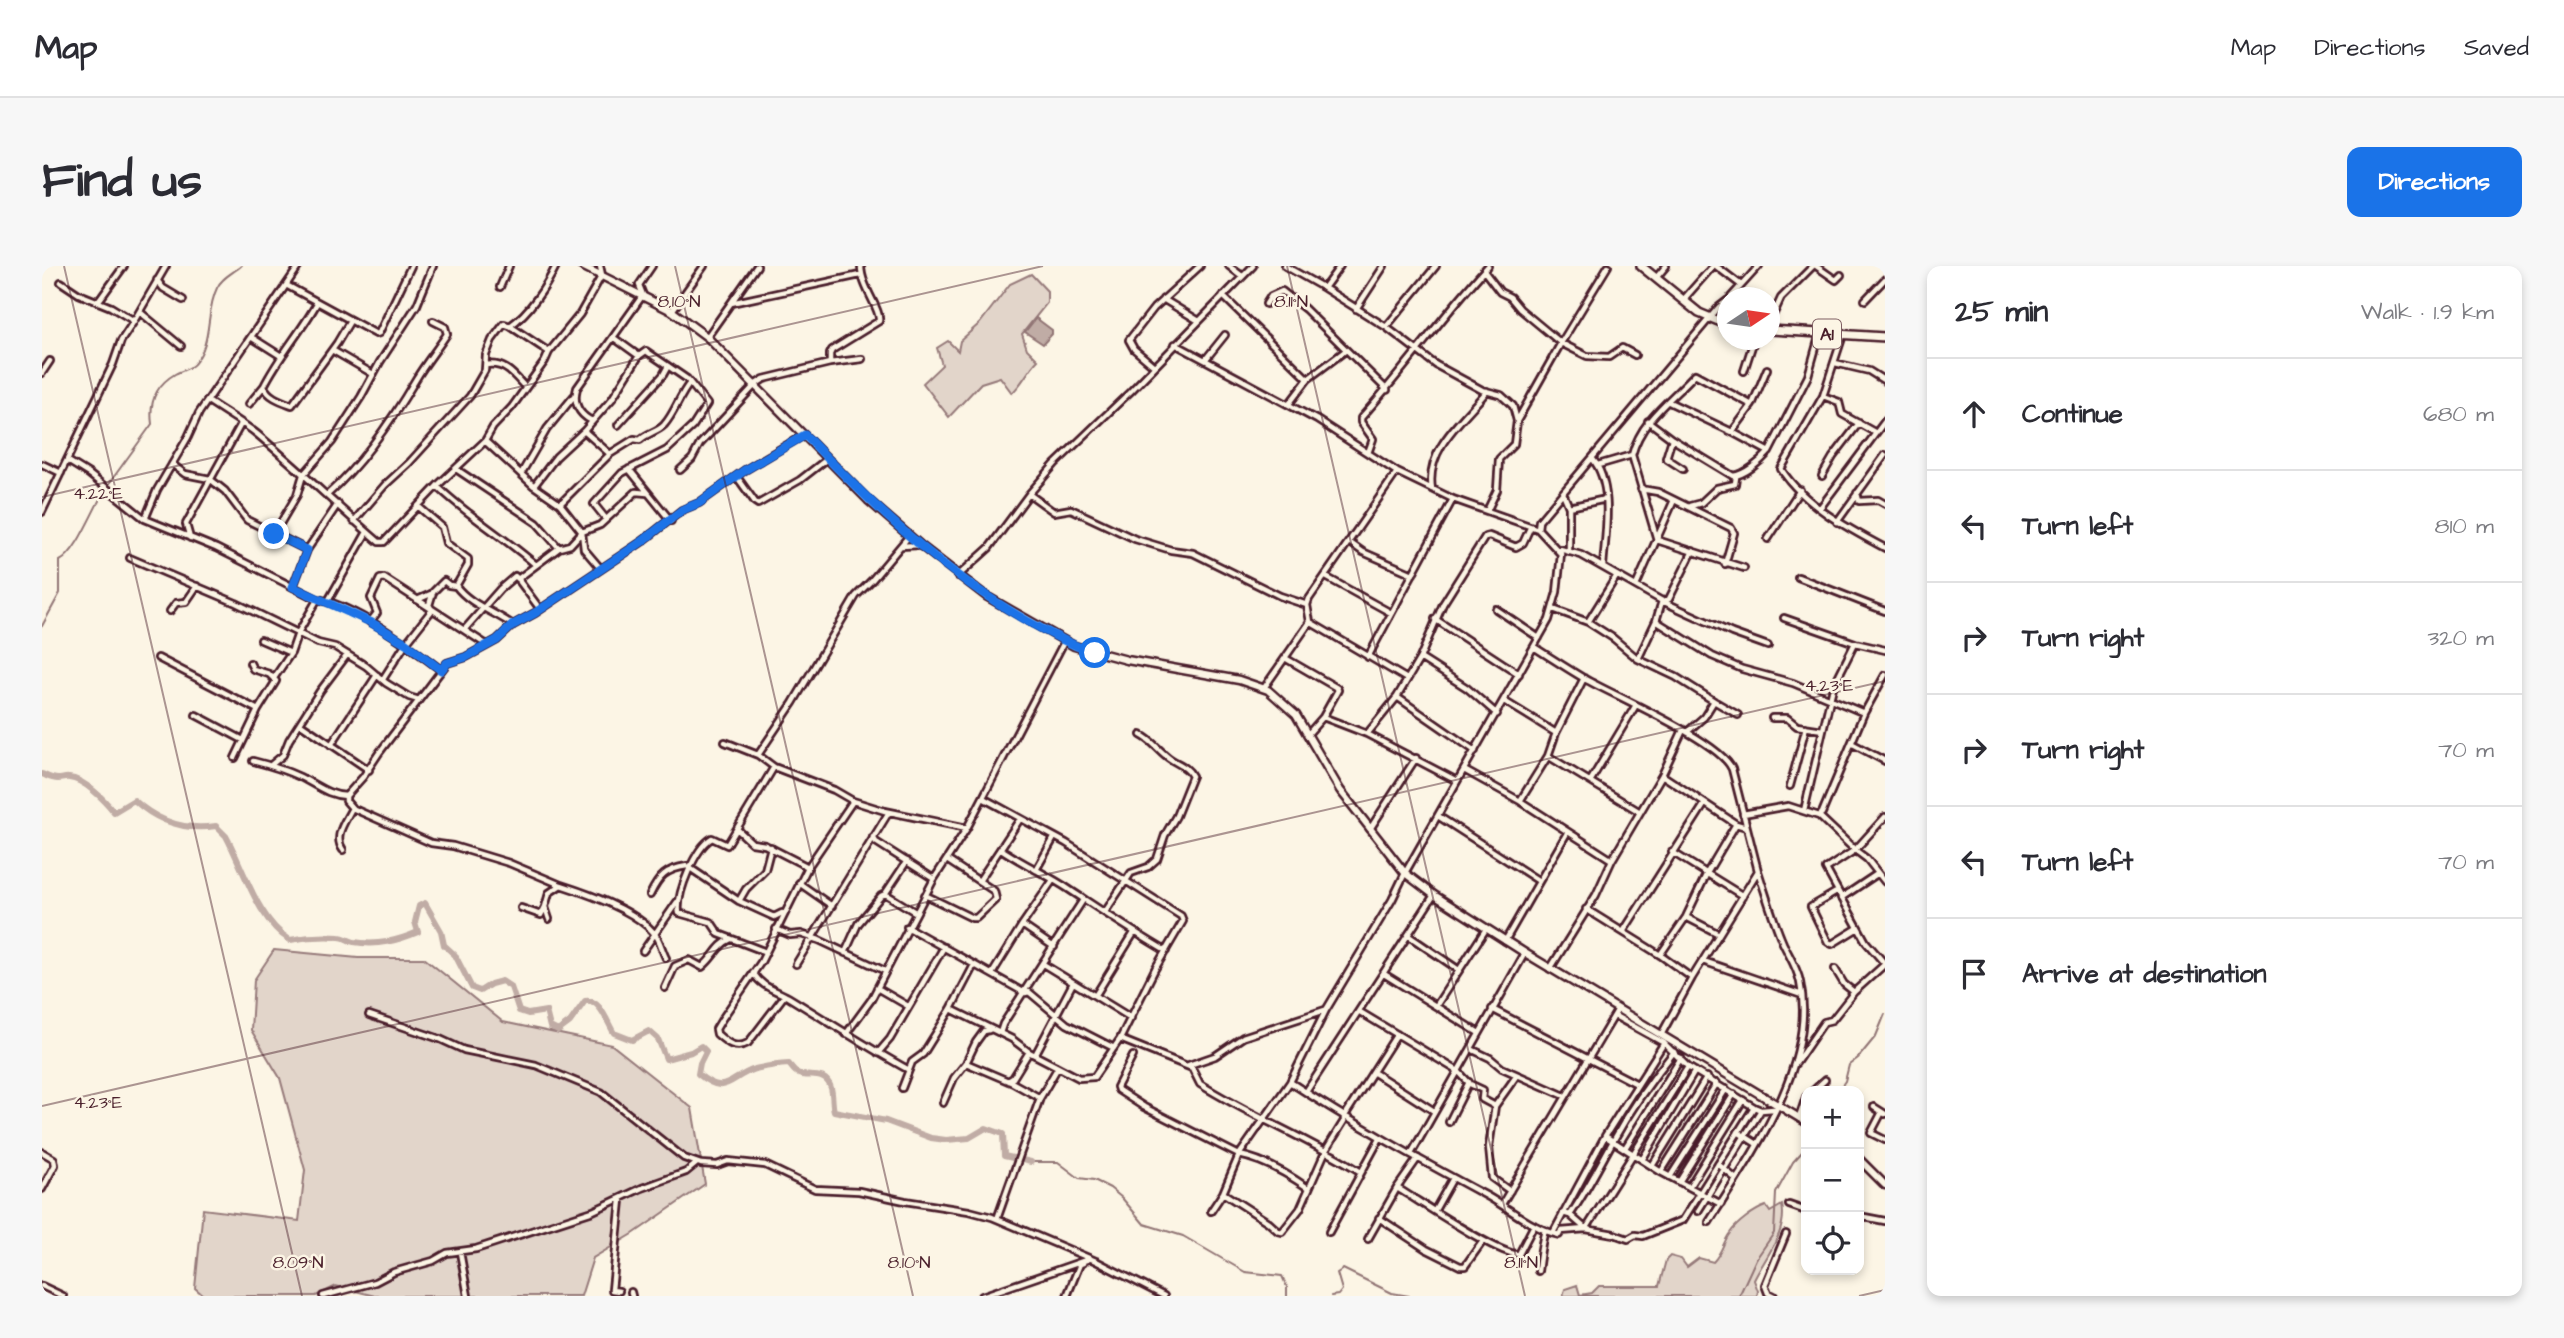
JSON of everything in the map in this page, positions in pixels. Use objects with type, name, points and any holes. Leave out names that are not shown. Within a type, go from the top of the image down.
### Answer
[{"type":"highway","points":[[1641,266],[1683,300],[1717,321]]},
{"type":"highway","name":"A1","points":[[1780,331],[1885,337]]},
{"type":"main road","points":[[582,266],[672,311],[707,337],[909,536],[986,596],[1064,642],[1095,653],[1239,680],[1264,688],[1289,707],[1308,734],[1331,776],[1405,873],[1434,895],[1617,1012],[1661,1035],[1775,1107],[1801,1120]]},
{"type":"main road","points":[[1864,1164],[1885,1185]]},
{"type":"street","points":[[98,302],[124,266]]},
{"type":"street","points":[[42,512],[68,461],[121,341],[166,266]]},
{"type":"street","points":[[145,519],[157,490],[188,438],[199,412],[288,286],[299,266]]},
{"type":"street","points":[[288,286],[373,333],[379,333],[411,266]]},
{"type":"street","points":[[274,534],[297,495],[303,475],[332,442],[417,305],[433,266]]},
{"type":"street","points":[[500,287],[509,266]]},
{"type":"street","points":[[510,326],[532,303],[556,266]]},
{"type":"street","points":[[208,401],[254,432],[328,494],[354,521],[379,541],[384,541],[437,486],[485,442],[549,352],[580,314],[602,275],[600,266]]},
{"type":"street","points":[[521,474],[547,429],[575,395],[586,373],[643,295],[639,285],[652,266]]},
{"type":"street","points":[[672,311],[704,266]]},
{"type":"street","points":[[707,337],[758,266]]},
{"type":"street","points":[[830,363],[832,350],[870,328],[880,318],[860,275],[861,266]]},
{"type":"street","points":[[1153,366],[1134,349],[1129,340],[1163,299],[1200,266]]},
{"type":"street","points":[[1229,266],[1242,276]]},
{"type":"street","points":[[958,576],[989,548],[1055,464],[1253,266]]},
{"type":"street","points":[[1286,266],[1386,327],[1436,365],[1487,391],[1497,393],[1510,403],[1516,411],[1517,421],[1514,444],[1499,459],[1497,490],[1486,511]]},
{"type":"street","points":[[1324,288],[1340,266]]},
{"type":"street","points":[[1356,309],[1384,266]]},
{"type":"street","points":[[1386,327],[1436,266]]},
{"type":"street","points":[[1517,421],[1608,266]]},
{"type":"street","points":[[1656,278],[1665,266]]},
{"type":"street","points":[[1683,300],[1714,266],[1741,285],[1759,266]]},
{"type":"street","points":[[1780,300],[1815,266],[1836,279],[1841,275]]},
{"type":"street","points":[[1367,453],[1373,439],[1361,418],[1387,390],[1449,309],[1486,267],[1500,292],[1510,297],[1561,343],[1587,356],[1609,357],[1622,348],[1635,355]]},
{"type":"street","points":[[731,303],[860,275]]},
{"type":"street","points":[[1865,300],[1885,279]]},
{"type":"street","points":[[157,280],[163,288],[183,300]]},
{"type":"street","points":[[61,282],[79,295],[134,321]]},
{"type":"street","points":[[1266,304],[1271,296],[1282,291],[1305,309],[1387,390]]},
{"type":"street","points":[[1223,296],[1308,379]]},
{"type":"street","points":[[1163,299],[1199,321]]},
{"type":"street","points":[[249,404],[264,386],[281,356],[303,330],[317,303]]},
{"type":"street","points":[[139,312],[181,346]]},
{"type":"street","points":[[1538,529],[1543,516],[1717,312]]},
{"type":"street","points":[[264,386],[267,392],[292,405],[350,321]]},
{"type":"street","points":[[328,494],[348,476],[388,425],[447,334],[445,327],[433,321]]},
{"type":"street","points":[[354,521],[470,396],[486,365],[486,355],[492,340],[502,325],[510,326],[549,352]]},
{"type":"street","points":[[1736,477],[1760,463],[1769,452],[1808,376],[1820,333]]},
{"type":"street","points":[[1205,360],[1225,335]]},
{"type":"street","points":[[1843,335],[1823,396],[1781,469],[1800,490],[1837,522],[1885,547]]},
{"type":"street","points":[[251,337],[281,356]]},
{"type":"street","points":[[614,338],[639,356]]},
{"type":"street","points":[[1175,344],[1289,404],[1398,472],[1453,499],[1538,529],[1559,549],[1603,567],[1616,577],[1662,601],[1732,633],[1768,646]]},
{"type":"street","points":[[331,350],[374,374]]},
{"type":"street","points":[[1744,371],[1751,350]]},
{"type":"street","points":[[534,486],[556,457],[616,393],[639,356],[646,351],[690,383],[707,404],[692,426],[667,450],[622,473],[595,502],[606,519]]},
{"type":"street","points":[[1289,404],[1308,379],[1345,351]]},
{"type":"street","points":[[680,470],[692,459],[700,443],[756,384],[764,379],[830,363],[862,359]]},
{"type":"street","points":[[42,373],[50,361]]},
{"type":"street","points":[[1835,363],[1869,371],[1885,381]]},
{"type":"street","points":[[486,365],[498,364],[506,368],[525,387]]},
{"type":"street","points":[[618,425],[668,366]]},
{"type":"street","points":[[1732,432],[1752,405],[1767,369]]},
{"type":"street","points":[[1657,540],[1632,455],[1636,441],[1648,421],[1695,374],[1752,405]]},
{"type":"street","points":[[560,504],[610,454],[634,439],[640,440],[648,433],[662,428],[675,408],[680,394],[690,383]]},
{"type":"street","points":[[1432,489],[1431,471],[1442,447],[1458,422],[1487,391]]},
{"type":"street","points":[[575,395],[580,411],[592,421]]},
{"type":"street","points":[[1823,396],[1839,402],[1842,414],[1876,433]]},
{"type":"street","points":[[1669,402],[1769,452]]},
{"type":"street","points":[[1648,421],[1672,439],[1736,477]]},
{"type":"street","points":[[1820,508],[1885,421]]},
{"type":"street","points":[[1822,476],[1859,423]]},
{"type":"street","points":[[191,539],[186,524],[241,424]]},
{"type":"street","points":[[584,430],[610,454]]},
{"type":"street","points":[[666,958],[655,933],[617,906],[509,863],[453,846],[431,843],[352,808],[346,801],[346,796],[369,770],[447,663],[466,657],[497,640],[513,625],[601,569],[671,521],[682,510],[699,503],[805,435]]},
{"type":"street","points":[[1672,439],[1666,458],[1683,469]]},
{"type":"street","points":[[485,442],[534,486],[560,504],[582,532],[584,549],[601,569]]},
{"type":"street","points":[[1598,465],[1632,455]]},
{"type":"street","points":[[1837,522],[1885,455]]},
{"type":"street","points":[[1592,458],[1598,465],[1606,499],[1603,567]]},
{"type":"street","points":[[737,477],[758,504],[800,480],[828,459]]},
{"type":"street","points":[[68,461],[89,474],[145,519],[216,548],[317,599],[328,601],[370,622],[406,643],[441,670]]},
{"type":"street","points":[[42,464],[61,473]]},
{"type":"street","points":[[172,464],[185,474],[210,479],[225,491],[247,520],[307,550]]},
{"type":"street","points":[[456,469],[537,523],[559,548]]},
{"type":"street","points":[[629,469],[671,521]]},
{"type":"street","points":[[1264,688],[1310,622],[1307,605],[1398,472]]},
{"type":"street","points":[[1689,506],[1701,503],[1717,488],[1735,484],[1736,477]]},
{"type":"street","points":[[437,486],[475,520],[510,543],[536,565]]},
{"type":"street","points":[[1641,489],[1658,492],[1734,530],[1732,546],[1725,564]]},
{"type":"street","points":[[1768,539],[1800,490]]},
{"type":"street","points":[[519,580],[559,548],[567,547],[582,532],[590,531],[606,519],[636,492],[647,493]]},
{"type":"street","points":[[1856,492],[1859,501],[1878,499],[1885,504]]},
{"type":"street","points":[[1563,493],[1569,507],[1569,552]]},
{"type":"street","points":[[1029,494],[1054,512],[1071,509],[1135,539],[1171,550],[1193,553],[1280,597],[1307,605]]},
{"type":"street","points":[[1368,657],[1453,499]]},
{"type":"street","points":[[1569,507],[1606,499]]},
{"type":"street","points":[[1636,586],[1674,500]]},
{"type":"street","points":[[293,587],[307,550],[338,504]]},
{"type":"street","points":[[419,506],[442,527],[446,543],[468,559],[468,565],[456,586]]},
{"type":"street","points":[[1367,734],[1397,697],[1420,657],[1435,620],[1485,537],[1489,536],[1516,547],[1523,543],[1530,528]]},
{"type":"street","points":[[328,601],[367,531]]},
{"type":"street","points":[[758,755],[856,596],[909,536]]},
{"type":"street","points":[[1657,540],[1744,568]]},
{"type":"street","points":[[1349,542],[1363,552],[1413,573]]},
{"type":"street","points":[[900,546],[920,545]]},
{"type":"street","points":[[1211,1211],[1223,1193],[1240,1155],[1290,1082],[1326,1010],[1392,900],[1539,638],[1553,609],[1560,570],[1559,549]]},
{"type":"street","points":[[1662,601],[1669,599],[1693,551]]},
{"type":"street","points":[[130,558],[236,600],[298,633],[335,647],[409,697],[420,700]]},
{"type":"street","points":[[463,630],[514,576],[540,609]]},
{"type":"street","points":[[1325,577],[1391,613]]},
{"type":"street","points":[[1587,622],[1616,577]]},
{"type":"street","points":[[1798,577],[1885,611]]},
{"type":"street","points":[[370,622],[377,613],[371,598],[380,579],[384,578],[487,645]]},
{"type":"street","points":[[417,600],[433,592],[444,581],[456,586],[468,597],[513,625]]},
{"type":"street","points":[[170,611],[176,603],[186,602],[197,586]]},
{"type":"street","points":[[432,610],[429,605],[433,592]]},
{"type":"street","points":[[235,758],[317,599]]},
{"type":"street","points":[[1638,659],[1656,621],[1662,601]]},
{"type":"street","points":[[1496,609],[1539,638]]},
{"type":"street","points":[[1553,609],[1587,622],[1613,638],[1638,659],[1676,677],[1738,715]]},
{"type":"street","points":[[383,679],[432,610]]},
{"type":"street","points":[[1784,618],[1855,643],[1885,650]]},
{"type":"street","points":[[1435,620],[1519,674]]},
{"type":"street","points":[[1656,621],[1712,656],[1742,669],[1793,683],[1864,713]]},
{"type":"street","points":[[1310,622],[1407,679]]},
{"type":"street","points":[[261,640],[290,653]]},
{"type":"street","points":[[846,1034],[877,988],[907,926],[967,828],[1064,642]]},
{"type":"street","points":[[1804,811],[1834,685],[1855,643]]},
{"type":"street","points":[[1534,647],[1584,678],[1685,731],[1729,764],[1758,872],[1784,945],[1798,972],[1804,1026],[1794,1065],[1757,1144],[1710,1222]]},
{"type":"street","points":[[271,765],[283,755],[289,740],[320,691],[347,655]]},
{"type":"street","points":[[1420,657],[1467,688],[1497,714]]},
{"type":"street","points":[[158,658],[258,710]]},
{"type":"street","points":[[1286,659],[1338,690],[1323,717],[1308,734]]},
{"type":"street","points":[[250,663],[253,669],[274,678]]},
{"type":"street","points":[[331,745],[377,675]]},
{"type":"street","points":[[1819,816],[1853,744],[1864,713],[1885,675]]},
{"type":"street","points":[[1520,801],[1548,756],[1556,733],[1584,678]]},
{"type":"street","points":[[1397,697],[1475,751]]},
{"type":"street","points":[[1504,701],[1556,733]]},
{"type":"street","points":[[1550,969],[1685,731],[1704,717],[1714,701]]},
{"type":"street","points":[[1591,780],[1636,705]]},
{"type":"street","points":[[195,715],[243,740]]},
{"type":"street","points":[[1323,717],[1367,734],[1457,781]]},
{"type":"street","points":[[1772,718],[1787,718],[1797,726],[1823,730]]},
{"type":"street","points":[[301,724],[369,770]]},
{"type":"street","points":[[1790,786],[1806,727]]},
{"type":"street","points":[[1105,912],[1125,881],[1136,870],[1148,867],[1157,859],[1192,775],[1166,756],[1154,741],[1141,735]]},
{"type":"street","points":[[725,743],[758,755],[774,767],[834,790],[853,801],[967,828]]},
{"type":"street","points":[[1853,744],[1885,761]]},
{"type":"street","points":[[1548,756],[1640,812]]},
{"type":"street","points":[[1370,829],[1416,758]]},
{"type":"street","points":[[253,761],[271,765],[302,778],[332,796],[346,796]]},
{"type":"street","points":[[679,913],[681,888],[708,840],[712,838],[727,845],[774,767]]},
{"type":"street","points":[[1464,769],[1612,860]]},
{"type":"street","points":[[1662,775],[1704,805],[1735,824],[1746,827]]},
{"type":"street","points":[[951,1009],[986,1029],[1000,1033],[1028,1052],[1079,1078],[1089,1078],[1100,1070],[1120,1039],[1183,921],[1181,915],[1066,843],[983,798]]},
{"type":"street","points":[[784,996],[748,1043],[740,1048],[735,1047],[719,1037],[716,1029],[766,952],[808,867],[853,801]]},
{"type":"street","points":[[1623,932],[1704,805]]},
{"type":"street","points":[[1743,814],[1788,806],[1819,816],[1867,859],[1885,883]]},
{"type":"street","points":[[343,850],[338,843],[339,836],[352,808]]},
{"type":"street","points":[[796,964],[889,811]]},
{"type":"street","points":[[1438,816],[1539,881]]},
{"type":"street","points":[[1794,1065],[1824,1022],[1832,1020],[1854,992],[1885,964],[1866,942],[1826,869],[1854,850],[1885,817]]},
{"type":"street","points":[[979,881],[1020,819]]},
{"type":"street","points":[[1660,955],[1686,917],[1735,824]]},
{"type":"street","points":[[737,829],[752,843],[771,847],[808,867]]},
{"type":"street","points":[[1505,941],[1567,833]]},
{"type":"street","points":[[1036,870],[1054,838]]},
{"type":"street","points":[[873,840],[934,879]]},
{"type":"street","points":[[739,901],[746,889],[765,870],[771,847]]},
{"type":"street","points":[[1001,849],[1166,951]]},
{"type":"street","points":[[1672,852],[1743,896]]},
{"type":"street","points":[[925,895],[962,915],[976,918],[997,896],[947,860]]},
{"type":"street","points":[[845,953],[858,924],[885,894],[907,861]]},
{"type":"street","points":[[650,895],[655,884],[670,869],[687,866],[739,901],[774,917],[786,910]]},
{"type":"street","points":[[1661,1035],[1692,978],[1758,872]]},
{"type":"street","points":[[1841,898],[1877,874]]},
{"type":"street","points":[[992,974],[1053,880]]},
{"type":"street","points":[[799,883],[832,906]]},
{"type":"street","points":[[521,908],[541,915],[549,893],[561,885]]},
{"type":"street","points":[[1838,891],[1811,907],[1828,942],[1832,944],[1858,928]]},
{"type":"street","points":[[885,894],[915,912]]},
{"type":"street","points":[[1306,1093],[1434,895]]},
{"type":"street","points":[[671,914],[680,898]]},
{"type":"street","points":[[1000,1033],[1003,1024],[1083,900]]},
{"type":"street","points":[[545,906],[549,919]]},
{"type":"street","points":[[1586,909],[1692,978]]},
{"type":"street","points":[[643,951],[665,918],[679,913],[712,922],[719,934],[766,952]]},
{"type":"street","points":[[1686,917],[1719,934]]},
{"type":"street","points":[[1022,925],[1054,947]]},
{"type":"street","points":[[907,926],[1025,993],[1032,994],[1067,1024],[1114,1048]]},
{"type":"street","points":[[776,929],[790,935],[801,934],[812,938],[886,971]]},
{"type":"street","points":[[1436,1006],[1486,929]]},
{"type":"street","points":[[1095,996],[1134,933]]},
{"type":"street","points":[[1409,936],[1459,970]]},
{"type":"street","points":[[665,988],[675,966],[689,960],[702,967],[711,960],[722,943],[731,939]]},
{"type":"street","points":[[878,1054],[890,1039],[944,947]]},
{"type":"street","points":[[1411,1154],[1525,953]]},
{"type":"street","points":[[1703,961],[1802,995]]},
{"type":"street","points":[[1043,964],[1131,1018]]},
{"type":"street","points":[[902,1088],[914,1059],[923,1054],[974,965]]},
{"type":"street","points":[[1835,969],[1844,984],[1854,992]]},
{"type":"street","points":[[753,973],[764,986],[909,1070]]},
{"type":"street","points":[[1384,974],[1479,1034]]},
{"type":"street","points":[[1035,1055],[1073,982]]},
{"type":"street","points":[[877,988],[908,1006]]},
{"type":"street","points":[[1492,1009],[1637,1084]]},
{"type":"street","points":[[1188,1065],[1215,1056],[1243,1037],[1326,1010]]},
{"type":"street","points":[[1360,1012],[1458,1071],[1469,1082],[1483,1090],[1482,1099],[1494,1106]]},
{"type":"street","points":[[1502,1205],[1617,1012],[1664,1043],[1688,1067],[1754,1107],[1761,1110],[1775,1107]]},
{"type":"street","points":[[369,1015],[464,1050],[536,1065],[601,1092],[662,1142],[696,1163],[717,1165],[728,1161],[765,1165],[815,1189],[859,1191],[969,1211],[997,1219],[1090,1259],[1164,1296]]},
{"type":"street","points":[[943,1103],[954,1078],[986,1029]]},
{"type":"street","points":[[1223,1193],[1280,1232],[1297,1214],[1344,1117],[1396,1034]]},
{"type":"street","points":[[1120,1039],[1188,1065],[1200,1084],[1326,1150],[1361,1172]]},
{"type":"street","points":[[1553,1233],[1605,1136],[1664,1043]]},
{"type":"street","points":[[1471,1049],[1490,1058],[1502,1068],[1565,1096]]},
{"type":"street","points":[[1012,1081],[1028,1052]]},
{"type":"street","points":[[1570,1215],[1587,1190],[1613,1141],[1657,1073],[1674,1052]]},
{"type":"street","points":[[1133,1056],[1117,1087],[1118,1090],[1144,1107],[1240,1155],[1294,1177],[1308,1188]]},
{"type":"street","points":[[1625,1148],[1681,1058]]},
{"type":"street","points":[[966,1063],[1012,1081],[1040,1098]]},
{"type":"street","points":[[997,1219],[1040,1098],[1058,1067]]},
{"type":"street","points":[[1586,1229],[1688,1067]]},
{"type":"street","points":[[1643,1160],[1695,1071]]},
{"type":"street","points":[[1373,1072],[1434,1111]]},
{"type":"street","points":[[1510,1191],[1494,1181],[1490,1172],[1489,1137],[1494,1106],[1517,1075]]},
{"type":"street","points":[[1652,1166],[1707,1077]]},
{"type":"street","points":[[1818,1086],[1825,1080]]},
{"type":"street","points":[[1290,1082],[1344,1117],[1534,1225],[1559,1235],[1561,1231],[1586,1229],[1628,1239],[1683,1220],[1754,1107]]},
{"type":"street","points":[[1449,1122],[1469,1082]]},
{"type":"street","points":[[1661,1172],[1717,1083]]},
{"type":"street","points":[[1670,1177],[1726,1089]]},
{"type":"street","points":[[1679,1182],[1734,1094]]},
{"type":"street","points":[[1689,1187],[1743,1100]]},
{"type":"street","points":[[1874,1107],[1883,1113],[1871,1133],[1885,1140]]},
{"type":"street","points":[[1698,1212],[1761,1110]]},
{"type":"street","points":[[1798,1118],[1801,1110]]},
{"type":"street","points":[[1738,1132],[1757,1144]]},
{"type":"street","points":[[1605,1136],[1661,1172],[1721,1204]]},
{"type":"street","points":[[1329,1232],[1380,1138]]},
{"type":"street","points":[[42,1152],[54,1159],[55,1164],[42,1189]]},
{"type":"street","points":[[1368,1239],[1397,1188],[1418,1158]]},
{"type":"street","points":[[323,1296],[375,1282],[394,1272],[433,1261],[447,1253],[460,1252],[593,1211],[642,1188],[686,1172],[696,1163]]},
{"type":"street","points":[[1718,1164],[1737,1179]]},
{"type":"street","points":[[1435,1210],[1453,1178]]},
{"type":"street","points":[[1397,1188],[1483,1241],[1515,1255],[1522,1250],[1534,1225]]},
{"type":"street","points":[[619,1291],[612,1290],[621,1199]]},
{"type":"street","points":[[1789,1205],[1801,1209]]},
{"type":"street","points":[[1563,1213],[1570,1215],[1586,1229]]},
{"type":"street","points":[[1864,1217],[1885,1221]]},
{"type":"street","points":[[1379,1218],[1426,1249],[1463,1267],[1483,1241]]},
{"type":"street","points":[[1538,1271],[1545,1230]]},
{"type":"street","points":[[1774,1296],[1768,1293],[1765,1285],[1786,1234]]},
{"type":"street","points":[[460,1252],[468,1296]]},
{"type":"street","points":[[982,1296],[1090,1259]]},
{"type":"street","points":[[1067,1296],[1080,1264],[1090,1259]]},
{"type":"street","points":[[42,1286],[64,1296]]},
{"type":"shaded area","points":[[1031,274],[1047,291],[1047,303],[1022,334],[1027,349],[1038,360],[1012,393],[1000,377],[981,383],[949,417],[923,383],[942,365],[937,348],[948,341],[958,351],[960,341],[980,323],[1010,284]]},
{"type":"shaded area","points":[[1036,318],[1052,330],[1052,334],[1043,344],[1025,332]]},
{"type":"shaded area","points":[[274,950],[358,958],[424,958],[503,1022],[612,1045],[692,1108],[705,1184],[593,1258],[581,1296],[375,1296],[336,1286],[316,1296],[204,1296],[195,1288],[203,1209],[299,1221],[305,1170],[280,1078],[251,1030],[254,980]]},
{"type":"shaded area","points":[[1782,1205],[1779,1235],[1754,1280],[1757,1296],[1563,1296],[1565,1289],[1577,1285],[1580,1295],[1592,1293],[1599,1286],[1659,1286],[1666,1260],[1670,1256],[1681,1259],[1687,1267],[1699,1258],[1713,1262],[1730,1233],[1741,1221],[1766,1206],[1770,1212]]},
{"type":"waterway","points":[[108,485],[152,424],[153,401],[163,383],[192,366],[200,356],[217,288],[224,278],[241,266]]},
{"type":"waterway","points":[[42,626],[60,593],[60,561],[79,540],[105,490]]},
{"type":"waterway","points":[[42,774],[81,782],[100,796],[114,812],[134,800],[152,814],[172,823],[193,827],[216,826],[226,836],[260,907],[290,940],[308,937],[341,937],[362,943],[395,940],[418,932],[415,922],[419,906],[425,903],[441,931],[444,945],[455,955],[472,988],[480,991],[502,981],[511,987],[519,1011],[528,1014],[546,1011],[550,1027],[558,1031],[570,1022],[585,1001],[590,1001],[599,1007],[614,1033],[632,1040],[649,1031],[658,1039],[666,1059],[691,1052],[701,1046],[706,1051],[698,1074],[715,1084],[728,1084],[755,1069],[789,1064],[800,1074],[822,1077],[829,1083],[834,1111],[886,1121],[931,1138],[946,1140],[969,1138],[986,1128],[1003,1134],[1004,1156],[1031,1162]]},
{"type":"waterway","points":[[1842,1086],[1849,1065],[1876,1036],[1885,1014]]},
{"type":"waterway","points":[[1739,1296],[1756,1259],[1774,1233],[1776,1193],[1793,1162],[1804,1149]]},
{"type":"waterway","points":[[1031,1162],[1058,1162],[1079,1178],[1094,1180],[1110,1188],[1144,1224],[1183,1236],[1245,1272],[1282,1276],[1287,1287],[1287,1296]]},
{"type":"waterway","points":[[1331,1296],[1338,1295],[1342,1290],[1337,1273],[1343,1269],[1392,1293],[1409,1296]]},
{"type":"route","points":[[274,534],[307,550],[293,587],[370,622],[406,643],[441,670],[447,663],[466,657],[497,640],[513,625],[643,541],[682,510],[699,503],[745,470],[805,435],[868,500],[967,583],[1064,642],[1095,653]]}]
